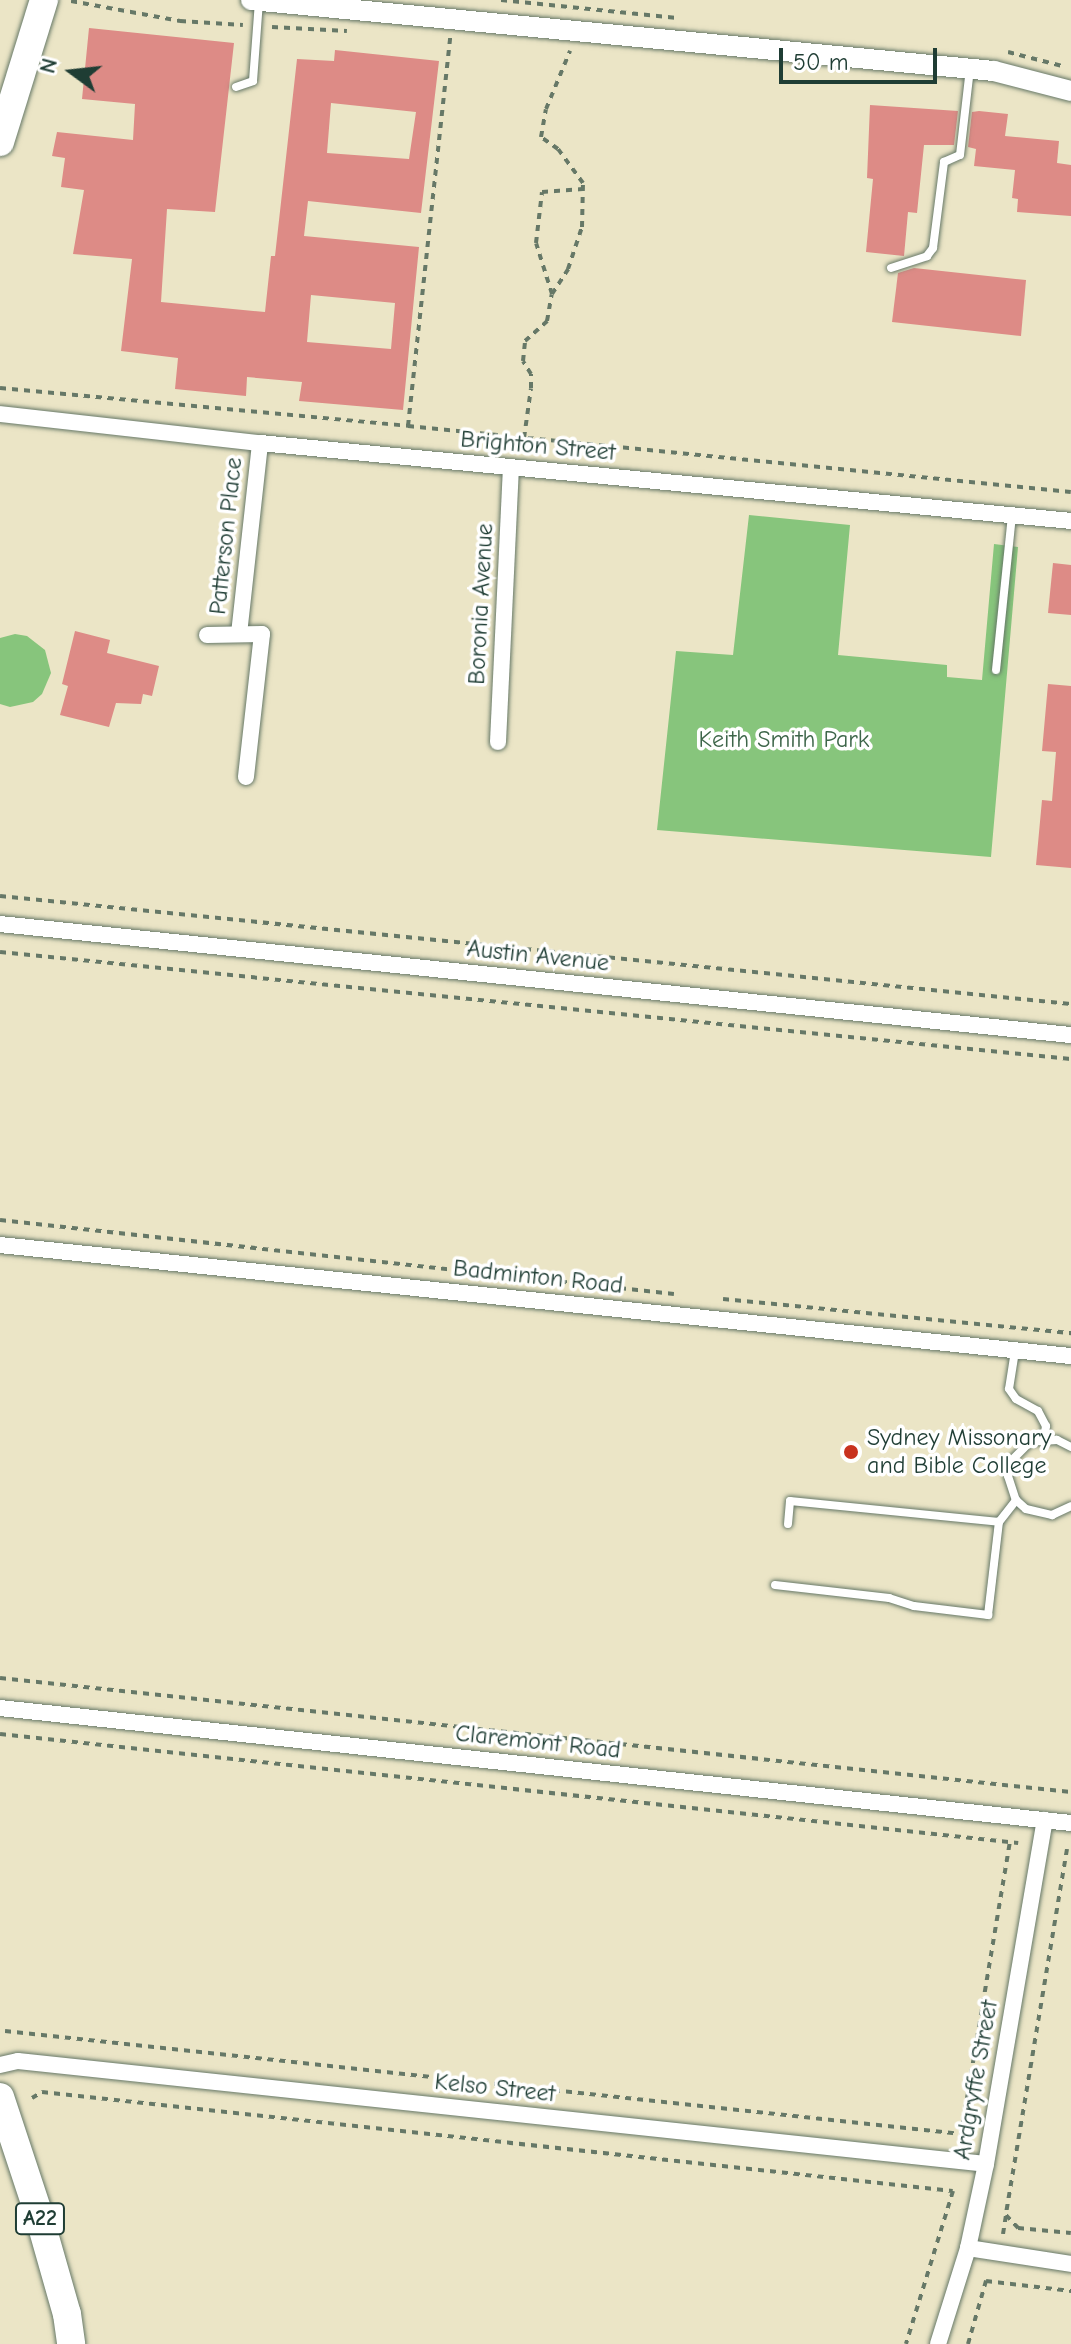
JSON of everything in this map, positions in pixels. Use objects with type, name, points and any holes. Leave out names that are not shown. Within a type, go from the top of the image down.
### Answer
[{"type":"highway","points":[[0,142],[56,3]]},
{"type":"highway","name":"A22","points":[[0,2097],[42,2224],[67,2314],[71,2344]]},
{"type":"street","points":[[251,0],[970,68],[1025,76],[1071,91]]},
{"type":"street","name":"Brighton Street","points":[[0,414],[260,443],[1071,521]]},
{"type":"street","name":"Patterson Place","points":[[239,634],[260,443]]},
{"type":"street","name":"Boronia Avenue","points":[[498,742],[511,468]]},
{"type":"street","name":"Patterson Place","points":[[207,635],[262,634],[246,777]]},
{"type":"street","name":"Austin Avenue","points":[[0,924],[1071,1035]]},
{"type":"street","name":"Badminton Road","points":[[0,1245],[1071,1356]]},
{"type":"street","name":"Claremont Road","points":[[0,1708],[1071,1823]]},
{"type":"street","name":"Ardgryffe Street","points":[[938,2344],[968,2248],[986,2164],[1045,1820]]},
{"type":"street","name":"Kelso Street","points":[[0,2065],[18,2061],[986,2164]]},
{"type":"street","points":[[968,2248],[1071,2264]]},
{"type":"lane","points":[[236,87],[253,81],[259,1]]},
{"type":"lane","points":[[891,268],[927,256],[933,248],[944,162],[960,155],[970,68]]},
{"type":"lane","points":[[996,670],[1012,514]]},
{"type":"lane","points":[[1015,1351],[1009,1389],[1016,1399],[1038,1411],[1046,1426],[1044,1438]]},
{"type":"lane","points":[[1071,1447],[1044,1438],[1030,1442],[1011,1461],[1008,1476],[1016,1500],[1038,1515],[1052,1515],[1071,1506]]},
{"type":"lane","points":[[775,1585],[889,1598],[914,1606],[988,1615],[999,1522],[1016,1500]]},
{"type":"lane","points":[[788,1524],[790,1501],[999,1522]]},
{"type":"path","points":[[56,3],[72,0]]},
{"type":"path","points":[[408,426],[450,33]]},
{"type":"path","points":[[524,438],[531,388],[531,374],[523,361],[525,341],[547,321],[552,294],[568,269],[582,227],[583,183],[558,149],[541,137],[546,109],[570,50]]},
{"type":"path","points":[[552,294],[536,243],[542,192],[583,189]]},
{"type":"path","points":[[0,388],[1071,492]]},
{"type":"path","points":[[0,896],[1071,1004]]},
{"type":"path","points":[[0,952],[1071,1059]]},
{"type":"path","points":[[0,1220],[685,1295]]},
{"type":"path","points":[[716,1299],[1071,1333]]},
{"type":"path","points":[[0,1678],[1071,1792]]},
{"type":"path","points":[[0,1734],[1018,1843]]},
{"type":"path","points":[[5,2031],[961,2134],[1010,1842]]},
{"type":"path","points":[[1003,2234],[1069,1849],[1057,1848]]},
{"type":"path","points":[[32,2098],[42,2092],[953,2191],[906,2344]]},
{"type":"path","points":[[1006,2215],[1018,2228],[1071,2233]]},
{"type":"path","points":[[968,2344],[986,2281],[1071,2291]]},
{"type":"green space","name":"Keith Smith Park","points":[[749,515],[850,525],[838,655],[947,665],[947,677],[982,680],[994,544],[1018,547],[991,857],[657,830],[676,651],[733,655]]},
{"type":"green space","points":[[15,634],[27,636],[45,650],[51,673],[42,694],[33,702],[10,707],[0,704],[0,638]]},
{"type":"building","points":[[89,28],[234,43],[215,212],[167,209],[161,302],[265,312],[271,256],[275,256],[297,59],[334,61],[335,50],[439,61],[421,213],[308,201],[304,236],[419,247],[403,410],[299,401],[302,382],[247,377],[246,396],[175,389],[178,358],[121,351],[132,259],[73,254],[84,190],[61,187],[65,158],[52,156],[57,132],[133,140],[135,104],[82,99]],"holes":[[[331,103],[416,112],[409,159],[327,153]],[[311,295],[395,303],[391,349],[307,342]]]},
{"type":"building","points":[[870,105],[958,111],[954,145],[924,145],[917,213],[908,212],[904,256],[866,252],[873,179],[867,178]]},
{"type":"building","points":[[972,112],[1008,114],[1005,136],[1059,141],[1057,163],[1071,165],[1071,216],[1017,212],[1018,199],[1012,198],[1015,170],[974,166],[976,149],[968,147]]},
{"type":"building","points":[[914,268],[1026,280],[1021,336],[892,322],[898,273]]},
{"type":"building","points":[[1053,563],[1071,565],[1071,615],[1048,613]]},
{"type":"building","points":[[75,631],[110,640],[107,653],[159,666],[152,696],[143,694],[141,704],[116,703],[109,727],[60,715],[68,686],[62,684]]},
{"type":"building","points":[[1048,684],[1071,686],[1071,868],[1036,865],[1042,800],[1052,801],[1056,752],[1042,751]]},
{"type":"place","name":"Sydney Missonary and Bible College","points":[[851,1452]]}]
